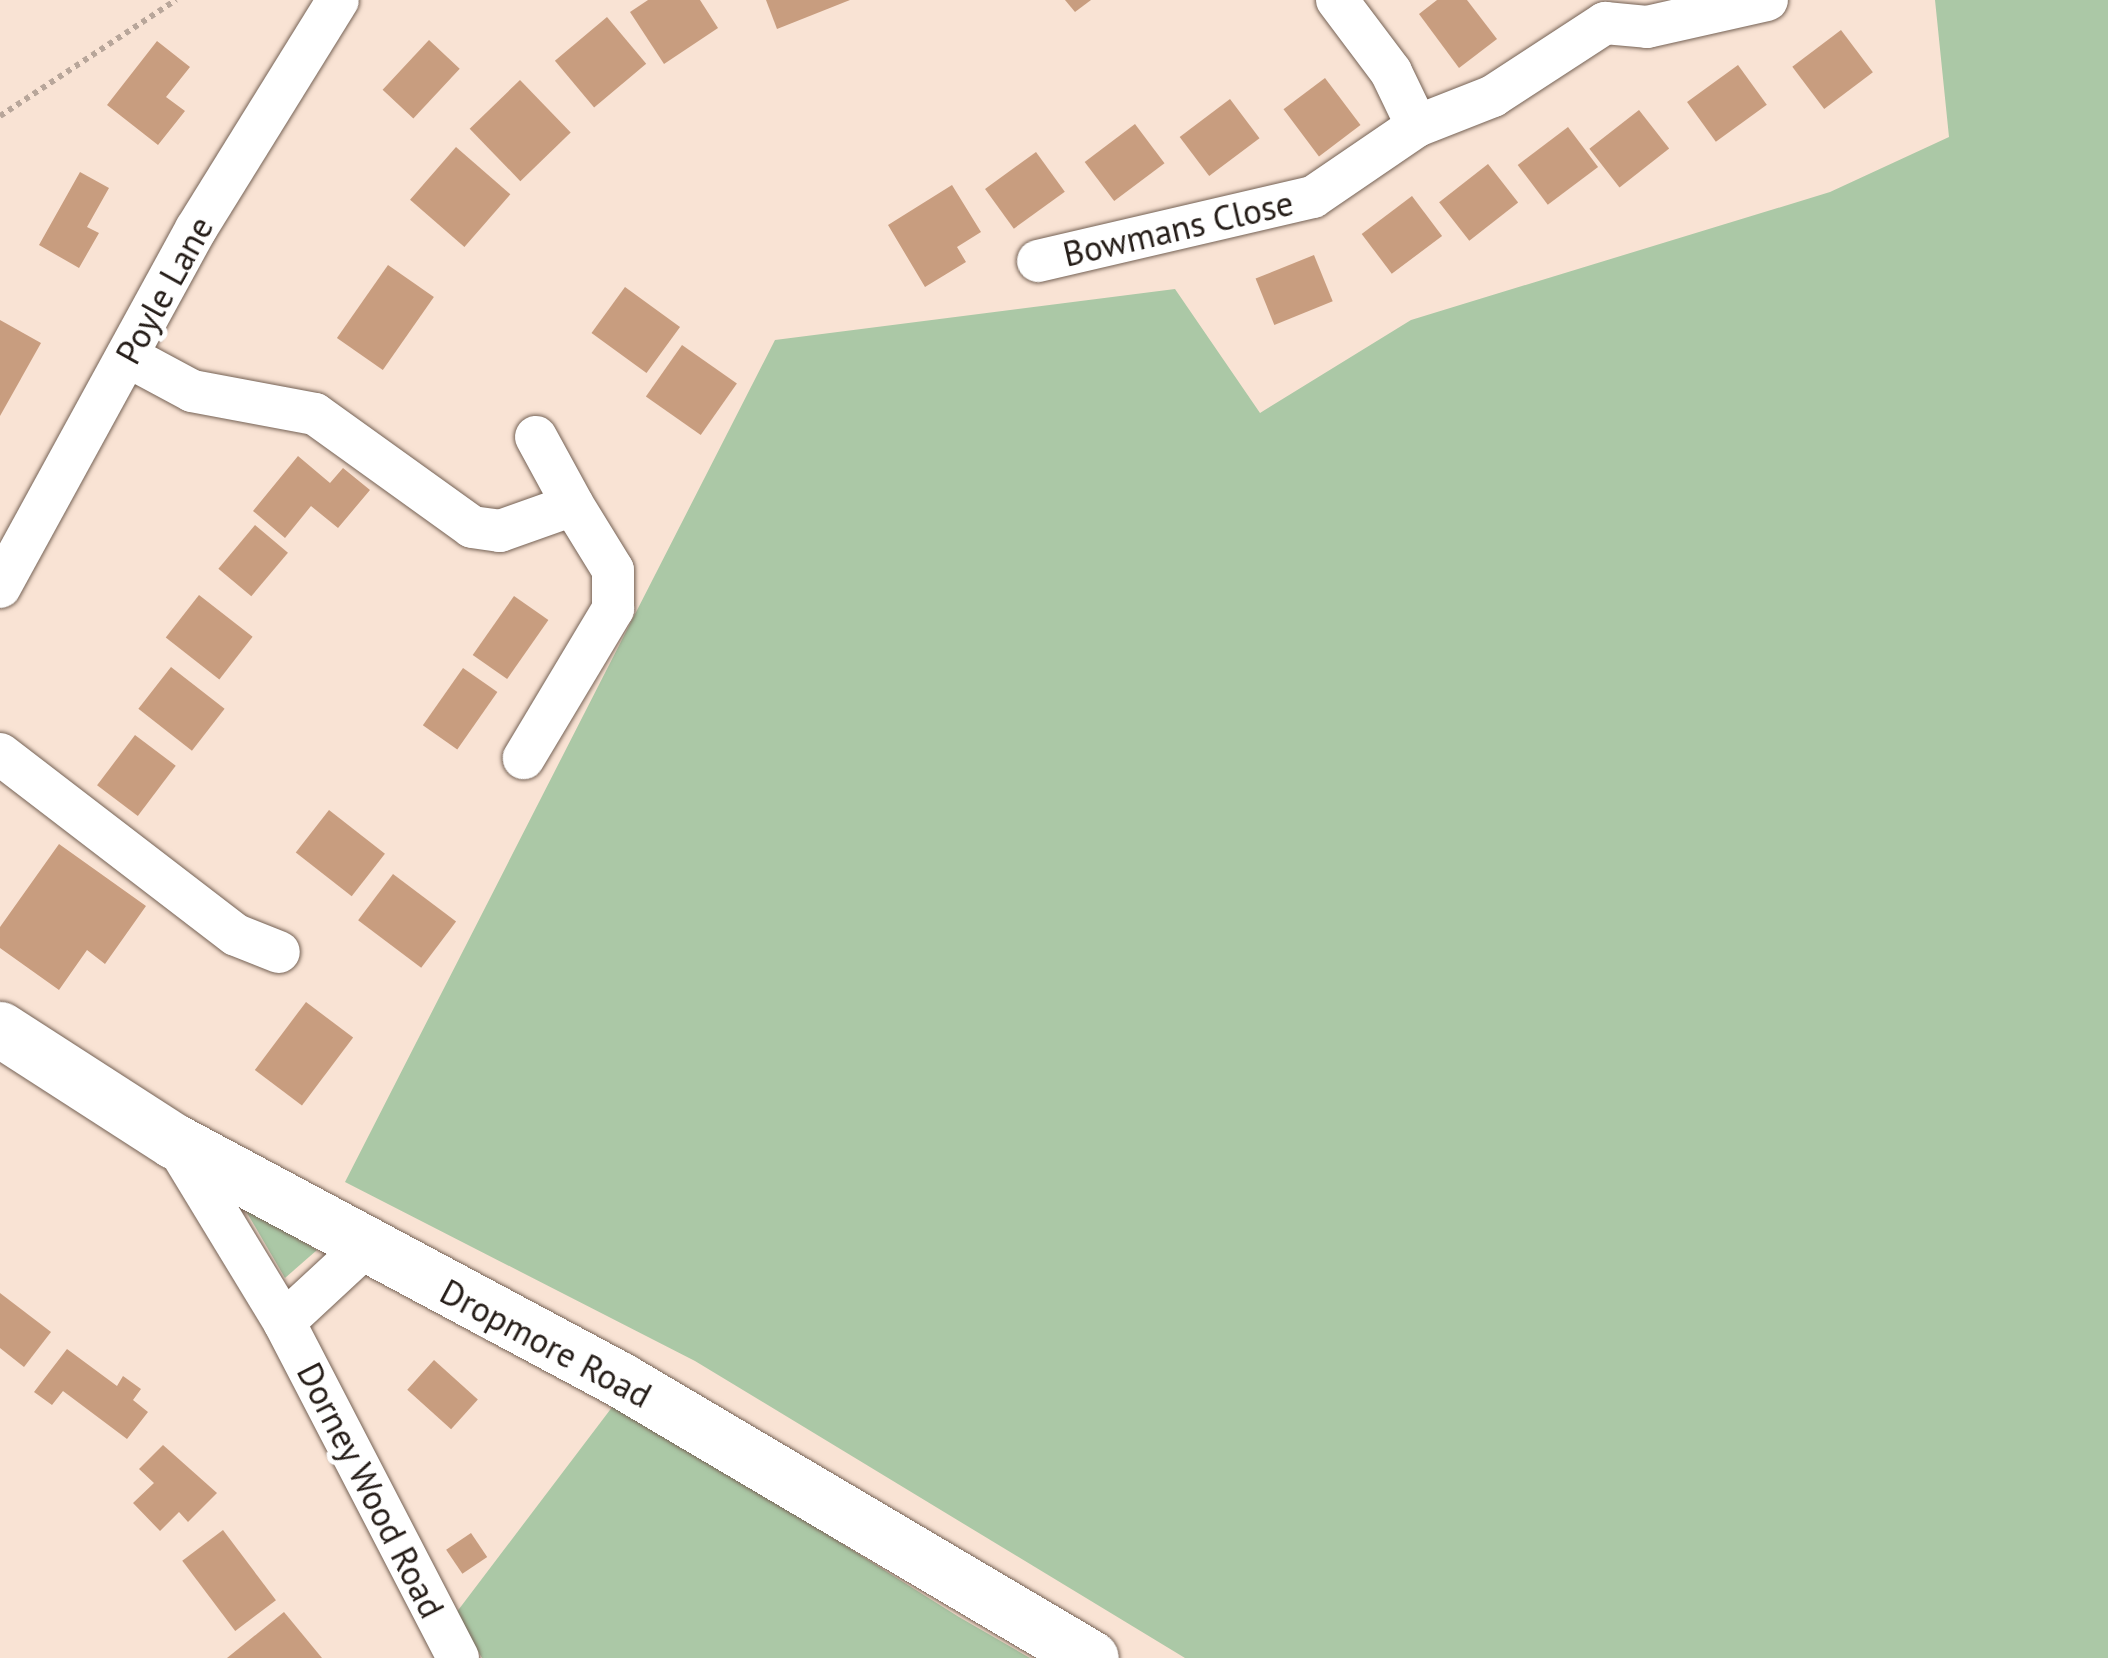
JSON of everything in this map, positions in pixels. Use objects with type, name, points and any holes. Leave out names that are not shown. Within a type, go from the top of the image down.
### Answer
[{"type":"street","name":"Poyle Lane","points":[[0,587],[196,229],[338,0]]},
{"type":"street","points":[[1337,0],[1392,72],[1417,126]]},
{"type":"street","name":"Bowmans Close","points":[[1038,261],[1313,198],[1417,126],[1492,96],[1606,22],[1646,27],[1767,0]]},
{"type":"street","points":[[127,356],[192,390],[315,414],[472,527],[500,531],[572,505]]},
{"type":"street","points":[[524,758],[613,609],[613,570],[536,437]]},
{"type":"street","points":[[0,754],[236,935],[279,952]]},
{"type":"street","name":"Dropmore Road","points":[[2,1034],[174,1141],[364,1248],[619,1380],[1091,1658]]},
{"type":"street","name":"Dorney Wood Road","points":[[174,1141],[284,1322],[458,1658]]},
{"type":"street","name":"Dorney Wood Road","points":[[284,1322],[364,1248]]},
{"type":"path","points":[[0,116],[176,0]]},
{"type":"green space","points":[[1935,0],[2108,0],[2108,1658],[1185,1658],[695,1361],[345,1182],[775,340],[1175,289],[1260,413],[1411,320],[1830,192],[1949,137]]},
{"type":"green space","points":[[243,1206],[317,1250],[285,1278]]},
{"type":"green space","points":[[616,1402],[1030,1658],[482,1658],[456,1613]]},
{"type":"building","points":[[648,0],[700,0],[718,28],[664,64],[630,12]]},
{"type":"building","points":[[766,0],[850,0],[777,29]]},
{"type":"building","points":[[1065,0],[1091,0],[1075,12]]},
{"type":"building","points":[[1437,0],[1467,0],[1497,39],[1459,68],[1419,14]]},
{"type":"building","points":[[607,17],[646,64],[594,107],[555,61]]},
{"type":"building","points":[[1841,30],[1873,72],[1824,109],[1792,67]]},
{"type":"building","points":[[429,40],[460,69],[413,118],[383,90]]},
{"type":"building","points":[[157,41],[190,67],[166,97],[185,111],[158,145],[107,105]]},
{"type":"building","points":[[1738,65],[1767,105],[1716,142],[1687,102]]},
{"type":"building","points":[[1325,78],[1361,125],[1319,156],[1283,109]]},
{"type":"building","points":[[520,80],[571,133],[520,181],[470,129]]},
{"type":"building","points":[[1230,99],[1259,138],[1209,176],[1180,137]]},
{"type":"building","points":[[1639,110],[1669,149],[1620,187],[1589,149]]},
{"type":"building","points":[[1135,124],[1164,163],[1114,201],[1085,162]]},
{"type":"building","points":[[1568,127],[1598,167],[1548,205],[1518,165]]},
{"type":"building","points":[[456,147],[510,194],[464,247],[410,200]]},
{"type":"building","points":[[1036,152],[1065,192],[1014,229],[985,189]]},
{"type":"building","points":[[1488,164],[1518,203],[1469,241],[1439,202]]},
{"type":"building","points":[[80,172],[109,188],[87,227],[99,233],[79,268],[39,245]]},
{"type":"building","points":[[952,185],[981,232],[957,247],[966,262],[925,287],[888,225]]},
{"type":"building","points":[[1412,196],[1442,236],[1392,274],[1362,234]]},
{"type":"building","points":[[1314,255],[1333,301],[1274,325],[1256,279]]},
{"type":"building","points":[[388,265],[434,297],[383,370],[337,338]]},
{"type":"building","points":[[625,287],[680,327],[647,373],[591,333]]},
{"type":"building","points":[[0,320],[41,343],[0,416]]},
{"type":"building","points":[[682,345],[737,383],[701,435],[646,397]]},
{"type":"building","points":[[298,456],[330,483],[343,468],[370,490],[338,528],[311,506],[285,538],[253,511]]},
{"type":"building","points":[[255,525],[288,553],[251,596],[218,569]]},
{"type":"building","points":[[199,595],[253,637],[219,679],[166,638]]},
{"type":"building","points":[[514,596],[548,620],[507,679],[473,655]]},
{"type":"building","points":[[171,667],[225,709],[192,751],[138,709]]},
{"type":"building","points":[[463,668],[497,692],[457,749],[423,725]]},
{"type":"building","points":[[135,735],[176,766],[138,816],[97,785]]},
{"type":"building","points":[[329,810],[385,854],[352,896],[296,853]]},
{"type":"building","points":[[59,844],[146,906],[105,964],[87,950],[59,990],[0,948],[0,927]]},
{"type":"building","points":[[393,874],[456,922],[421,968],[358,920]]},
{"type":"building","points":[[306,1002],[353,1038],[302,1105],[255,1070]]},
{"type":"building","points":[[0,1293],[51,1332],[24,1367],[0,1348]]},
{"type":"building","points":[[67,1349],[117,1386],[123,1376],[141,1389],[133,1400],[148,1412],[127,1439],[63,1391],[52,1405],[34,1392]]},
{"type":"building","points":[[434,1360],[478,1399],[451,1429],[407,1390]]},
{"type":"building","points":[[163,1445],[217,1493],[188,1522],[179,1512],[160,1531],[133,1503],[154,1483],[139,1469]]},
{"type":"building","points":[[223,1530],[276,1600],[235,1631],[182,1561]]},
{"type":"building","points":[[471,1533],[487,1557],[462,1574],[446,1550]]},
{"type":"building","points":[[284,1612],[322,1658],[227,1658]]}]
